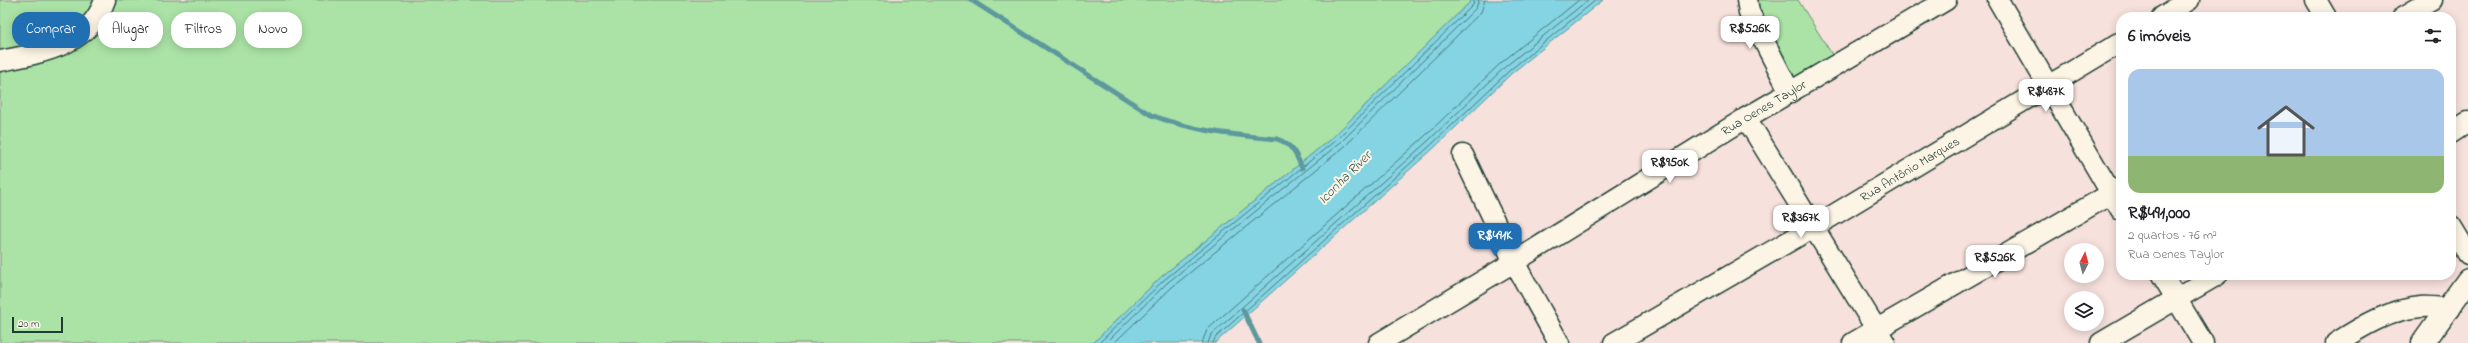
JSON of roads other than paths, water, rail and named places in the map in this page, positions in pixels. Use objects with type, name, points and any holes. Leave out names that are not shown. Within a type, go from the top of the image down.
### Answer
[{"type":"main road","points":[[2423,343],[2449,309],[2468,280]]},
{"type":"street","points":[[0,61],[48,51],[78,37],[92,24],[105,0]]},
{"type":"street","points":[[1746,0],[1749,12],[1790,92]]},
{"type":"street","name":"Rua Oenes Taylor","points":[[1379,343],[1404,336],[1514,262],[1746,118],[1946,0]]},
{"type":"street","points":[[1998,0],[2116,194]]},
{"type":"street","points":[[2170,12],[2189,0]]},
{"type":"street","points":[[2316,0],[2323,12]]},
{"type":"street","points":[[2412,12],[2432,0]]},
{"type":"street","name":"Rua Antônio Marques","points":[[1614,343],[1812,228],[2116,45]]},
{"type":"street","points":[[1746,118],[1812,228],[1881,336]]},
{"type":"street","points":[[2456,130],[2468,122]]},
{"type":"street","points":[[1463,155],[1514,262],[1559,343]]},
{"type":"street","points":[[1853,343],[1881,336],[2116,198]]},
{"type":"street","points":[[2456,234],[2468,254]]},
{"type":"street","points":[[2165,280],[2203,343]]},
{"type":"street","points":[[2101,343],[2208,280]]},
{"type":"street","points":[[2336,343],[2359,328],[2394,312],[2421,306],[2449,309]]},
{"type":"water","name":"Iconha River","points":[[1472,0],[1603,0],[1512,73],[1434,148],[1215,343],[1093,343],[1161,277],[1334,136]]},
{"type":"waterway","points":[[971,0],[1151,115],[1197,129],[1277,139],[1290,147],[1302,168]]},
{"type":"waterway","points":[[1243,310],[1259,343]]}]
